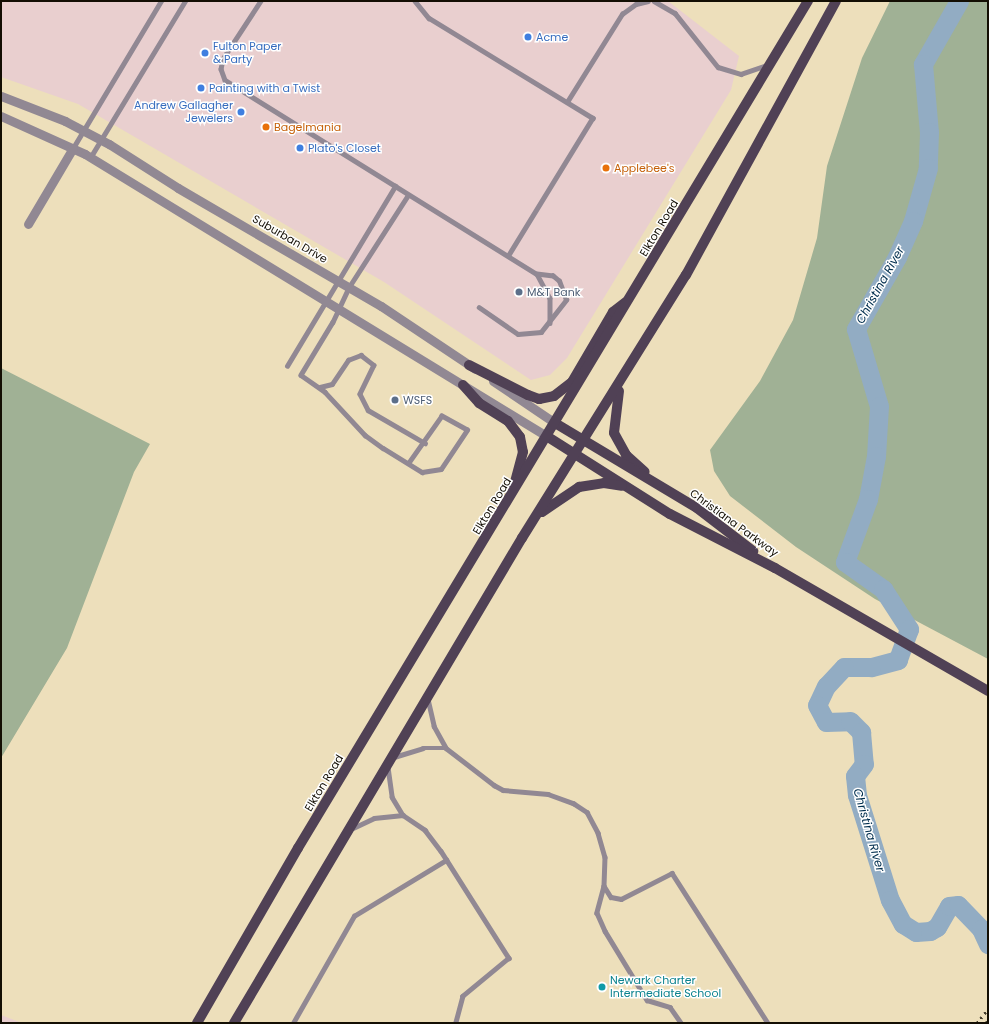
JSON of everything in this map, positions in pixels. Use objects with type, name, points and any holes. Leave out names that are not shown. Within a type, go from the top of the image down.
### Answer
[{"type":"main road","points":[[234,1023],[394,757],[535,518],[583,440],[622,381],[774,120],[836,1]]},
{"type":"main road","name":"Elkton Road","points":[[197,1023],[298,848],[548,437],[630,298],[774,61],[804,3]]},
{"type":"main road","points":[[469,365],[528,395],[539,399],[554,396],[572,382],[613,312],[630,298]]},
{"type":"main road","points":[[622,381],[613,420],[616,439],[626,455],[667,490]]},
{"type":"main road","points":[[463,385],[479,403],[508,421],[520,437],[523,452],[511,497]]},
{"type":"main road","name":"Christiana Parkway","points":[[556,423],[697,508],[775,568]]},
{"type":"main road","name":"Christiana Parkway","points":[[548,437],[627,488],[775,568]]},
{"type":"main road","points":[[535,518],[563,496],[579,488],[604,484],[627,488]]},
{"type":"main road","points":[[775,568],[988,691]]},
{"type":"street","name":"Suburban Drive","points":[[1,96],[82,130],[101,140],[338,280],[556,423]]},
{"type":"street","points":[[1,116],[73,148],[548,437]]},
{"type":"street","points":[[28,224],[73,148]]},
{"type":"lane","points":[[73,148],[82,130],[162,1]]},
{"type":"lane","points":[[90,158],[185,1]]},
{"type":"lane","points":[[262,1],[224,59],[221,69],[225,80],[408,196],[510,255],[538,274],[553,276],[565,291],[566,300],[550,323],[541,332],[518,334],[479,307]]},
{"type":"lane","points":[[415,1],[429,18],[593,118],[510,255]]},
{"type":"lane","points":[[566,102],[622,14],[636,2],[648,1]]},
{"type":"lane","points":[[654,1],[675,13],[718,67],[741,74],[774,61]]},
{"type":"lane","points":[[287,366],[328,302],[338,280],[394,186]]},
{"type":"lane","points":[[408,196],[337,308],[333,322],[301,375],[318,386],[365,435],[422,472],[441,469],[466,430],[442,416],[425,443],[409,463]]},
{"type":"lane","points":[[538,274],[550,298],[550,323]]},
{"type":"lane","points":[[318,386],[332,384],[348,360],[361,355],[374,364],[360,394],[368,410],[425,443]]},
{"type":"lane","points":[[428,699],[434,726],[446,748],[503,790],[548,794],[573,802],[587,812],[598,833],[605,857],[604,886],[597,914],[605,931],[647,1000],[670,1007],[681,1023]]},
{"type":"lane","points":[[394,757],[423,748],[446,748]]},
{"type":"lane","points":[[388,767],[392,798],[402,815],[425,830],[509,958],[464,996],[456,1023]]},
{"type":"lane","points":[[350,829],[374,818],[402,815]]},
{"type":"lane","points":[[293,1023],[354,916],[446,860]]},
{"type":"lane","points":[[604,886],[612,897],[621,899],[672,873],[768,1023]]},
{"type":"shaded area","points":[[1,1],[668,1],[739,56],[731,90],[567,358],[550,375],[531,380],[384,282],[78,104],[1,77]]},
{"type":"shaded area","points":[[1,1015],[22,1023],[1,1023]]},
{"type":"green space","points":[[890,1],[988,1],[988,659],[875,599],[796,547],[730,496],[714,471],[710,450],[760,381],[793,320],[817,238],[827,166],[862,58]]},
{"type":"green space","points":[[1,368],[150,444],[134,472],[67,648],[1,758]]},
{"type":"waterway","name":"Christina River","points":[[959,1],[923,64],[929,132],[928,168],[913,221],[897,257],[856,329],[879,406],[876,456],[868,499],[845,562],[883,589],[909,629],[898,660],[871,667],[844,667],[826,686],[817,705],[826,722],[850,721],[861,732],[864,764],[855,776],[857,795],[890,900],[903,924],[916,932],[930,931],[937,927],[949,906],[958,905],[981,929],[988,944]]},
{"type":"railway","points":[[977,1023],[988,1009]]},
{"type":"place","name":"Acme","points":[[528,37]]},
{"type":"place","name":"Fulton Paper & Party","points":[[205,53]]},
{"type":"place","name":"Painting with a Twist","points":[[201,88]]},
{"type":"place","name":"Andrew Gallagher Jewelers","points":[[241,112]]},
{"type":"place","name":"Bagelmania","points":[[266,127]]},
{"type":"place","name":"Plato's Closet","points":[[300,148]]},
{"type":"place","name":"Applebee's","points":[[606,168]]},
{"type":"place","name":"M&T Bank","points":[[519,292]]},
{"type":"place","name":"WSFS","points":[[395,400]]},
{"type":"place","name":"Newark Charter Intermediate School","points":[[602,987]]}]
